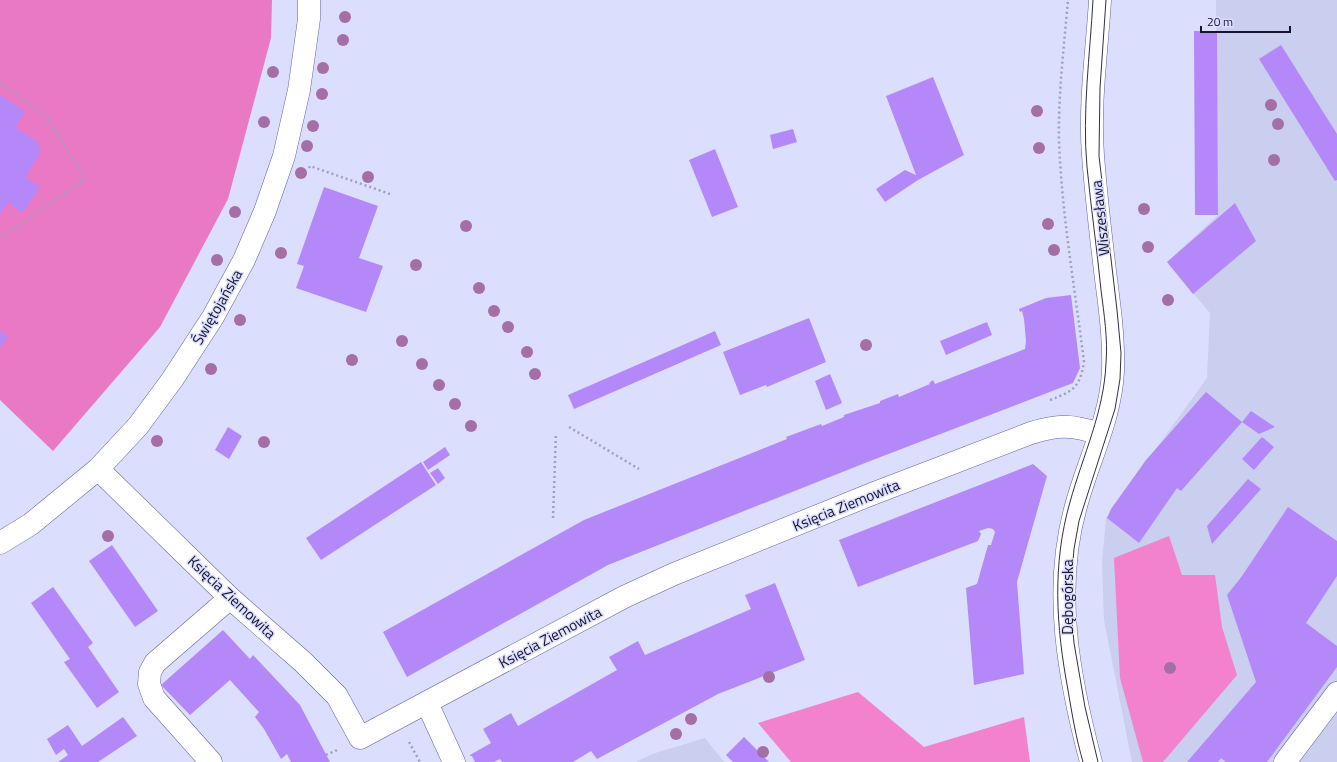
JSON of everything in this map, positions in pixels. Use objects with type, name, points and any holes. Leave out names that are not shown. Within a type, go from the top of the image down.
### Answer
[{"type":"street","name":"Świętojańska","points":[[0,542],[31,524],[98,469],[138,426],[172,380],[213,317],[244,260],[265,211],[284,156],[299,90],[309,19],[309,0]]},
{"type":"street","name":"Wiszesława","points":[[1100,0],[1093,114],[1093,153],[1114,355],[1113,378],[1110,395],[1100,434]]},
{"type":"street","name":"Księcia Ziemowita","points":[[98,469],[230,598],[303,662],[337,696],[360,738],[624,597],[674,574],[1031,432],[1065,426],[1100,434]]},
{"type":"street","name":"Dębogórska","points":[[1091,762],[1077,703],[1067,644],[1064,583],[1068,545],[1073,519],[1100,434]]},
{"type":"street","points":[[211,762],[154,698],[149,684],[150,672],[156,663],[230,598]]},
{"type":"street","points":[[1285,762],[1337,693]]},
{"type":"street","points":[[427,703],[454,762]]},
{"type":"path","points":[[1046,402],[1066,394],[1075,388],[1082,376],[1084,362],[1063,196],[1059,141],[1061,71],[1068,0]]},
{"type":"path","points":[[0,83],[46,116],[85,179],[0,239]]},
{"type":"path","points":[[322,171],[390,194]]},
{"type":"path","points":[[569,427],[639,469]]},
{"type":"path","points":[[553,518],[556,433]]},
{"type":"path","points":[[409,742],[420,762]]},
{"type":"shaded area","points":[[0,0],[272,0],[271,38],[228,199],[160,327],[53,451],[0,400]]},
{"type":"shaded area","points":[[1216,0],[1337,0],[1337,762],[1132,762],[1104,620],[1102,564],[1106,518],[1207,378],[1210,313],[1167,262],[1218,215]]},
{"type":"shaded area","points":[[1169,536],[1182,575],[1215,575],[1222,627],[1237,675],[1163,762],[1143,762],[1120,678],[1114,558]]},
{"type":"shaded area","points":[[858,692],[924,747],[1024,717],[1030,762],[791,762],[758,723]]},
{"type":"shaded area","points":[[705,738],[724,762],[636,762],[652,754]]},
{"type":"building","points":[[1194,31],[1217,31],[1218,215],[1195,215]]},
{"type":"building","points":[[1281,45],[1337,134],[1337,180],[1335,181],[1259,59]]},
{"type":"building","points":[[933,77],[964,155],[918,180],[885,202],[876,189],[905,170],[916,175],[886,96]]},
{"type":"building","points":[[1,95],[23,110],[24,114],[15,127],[38,142],[40,154],[25,177],[38,186],[39,189],[24,211],[21,212],[8,202],[0,214],[0,96]]},
{"type":"building","points":[[793,129],[797,142],[773,149],[770,135]]},
{"type":"building","points":[[715,149],[738,207],[712,217],[689,160]]},
{"type":"building","points":[[324,187],[378,206],[359,258],[383,266],[366,312],[296,288],[304,266],[297,264]]},
{"type":"building","points":[[1235,203],[1256,241],[1193,294],[1167,262]]},
{"type":"building","points":[[1071,295],[1080,368],[1073,383],[865,463],[608,565],[407,677],[383,632],[584,520],[787,439],[786,437],[821,424],[822,426],[844,417],[844,415],[880,403],[880,401],[898,394],[899,397],[930,384],[929,383],[933,380],[935,384],[1025,349],[1026,341],[1024,319],[1022,311],[1020,312],[1019,309],[1046,298]]},
{"type":"building","points":[[809,318],[826,362],[767,387],[766,385],[740,395],[723,352]]},
{"type":"building","points":[[987,322],[992,335],[946,355],[940,341]]},
{"type":"building","points":[[0,330],[8,338],[0,347]]},
{"type":"building","points":[[715,331],[721,345],[574,409],[568,395]]},
{"type":"building","points":[[830,374],[842,403],[826,410],[815,381]]},
{"type":"building","points":[[1206,392],[1242,422],[1181,491],[1177,488],[1139,543],[1107,518],[1111,509],[1146,460]]},
{"type":"building","points":[[1251,411],[1275,427],[1259,434],[1242,422]]},
{"type":"building","points":[[228,427],[242,436],[229,459],[215,450]]},
{"type":"building","points":[[1262,437],[1274,447],[1254,470],[1242,459]]},
{"type":"building","points":[[445,447],[450,455],[428,470],[423,462]]},
{"type":"building","points":[[421,462],[436,485],[321,560],[306,538]]},
{"type":"building","points":[[1033,464],[1047,476],[1017,582],[1024,674],[974,685],[966,588],[977,584],[988,545],[991,545],[995,532],[993,529],[988,528],[979,531],[981,534],[978,541],[858,587],[839,540]]},
{"type":"building","points":[[438,468],[445,478],[438,484],[430,473]]},
{"type":"building","points":[[1248,479],[1261,489],[1212,544],[1207,526]]},
{"type":"building","points":[[1288,507],[1337,541],[1337,576],[1306,623],[1337,646],[1337,667],[1267,762],[1226,762],[1221,758],[1218,762],[1187,762],[1256,682],[1227,595],[1242,576]]},
{"type":"building","points":[[112,545],[158,611],[135,627],[89,561]]},
{"type":"building","points":[[775,583],[805,660],[718,694],[597,759],[591,751],[573,762],[502,762],[500,759],[494,762],[475,762],[472,756],[470,756],[491,743],[483,729],[511,713],[518,726],[617,670],[609,657],[638,641],[645,655],[751,609],[745,595]]},
{"type":"building","points":[[53,587],[93,643],[88,647],[119,692],[97,708],[64,662],[70,659],[31,603]]},
{"type":"building","points":[[223,630],[250,659],[253,655],[300,705],[330,762],[291,762],[287,754],[281,759],[264,729],[255,717],[259,712],[230,680],[190,715],[161,685]]},
{"type":"building","points":[[123,717],[137,736],[98,762],[58,762],[68,755],[64,749],[56,755],[47,739],[68,725],[82,746]]},
{"type":"building","points":[[744,737],[769,762],[733,762],[726,755]]},
{"type":"tram line","points":[[1083,762],[1074,726],[1064,666],[1059,619],[1058,572],[1064,526],[1075,485],[1097,416],[1106,363],[1105,326],[1087,167],[1085,125],[1093,0]]},
{"type":"tram line","points":[[1098,762],[1085,707],[1074,643],[1071,608],[1071,584],[1074,549],[1079,521],[1115,409],[1120,379],[1121,353],[1117,310],[1099,156],[1100,88],[1106,0]]}]
